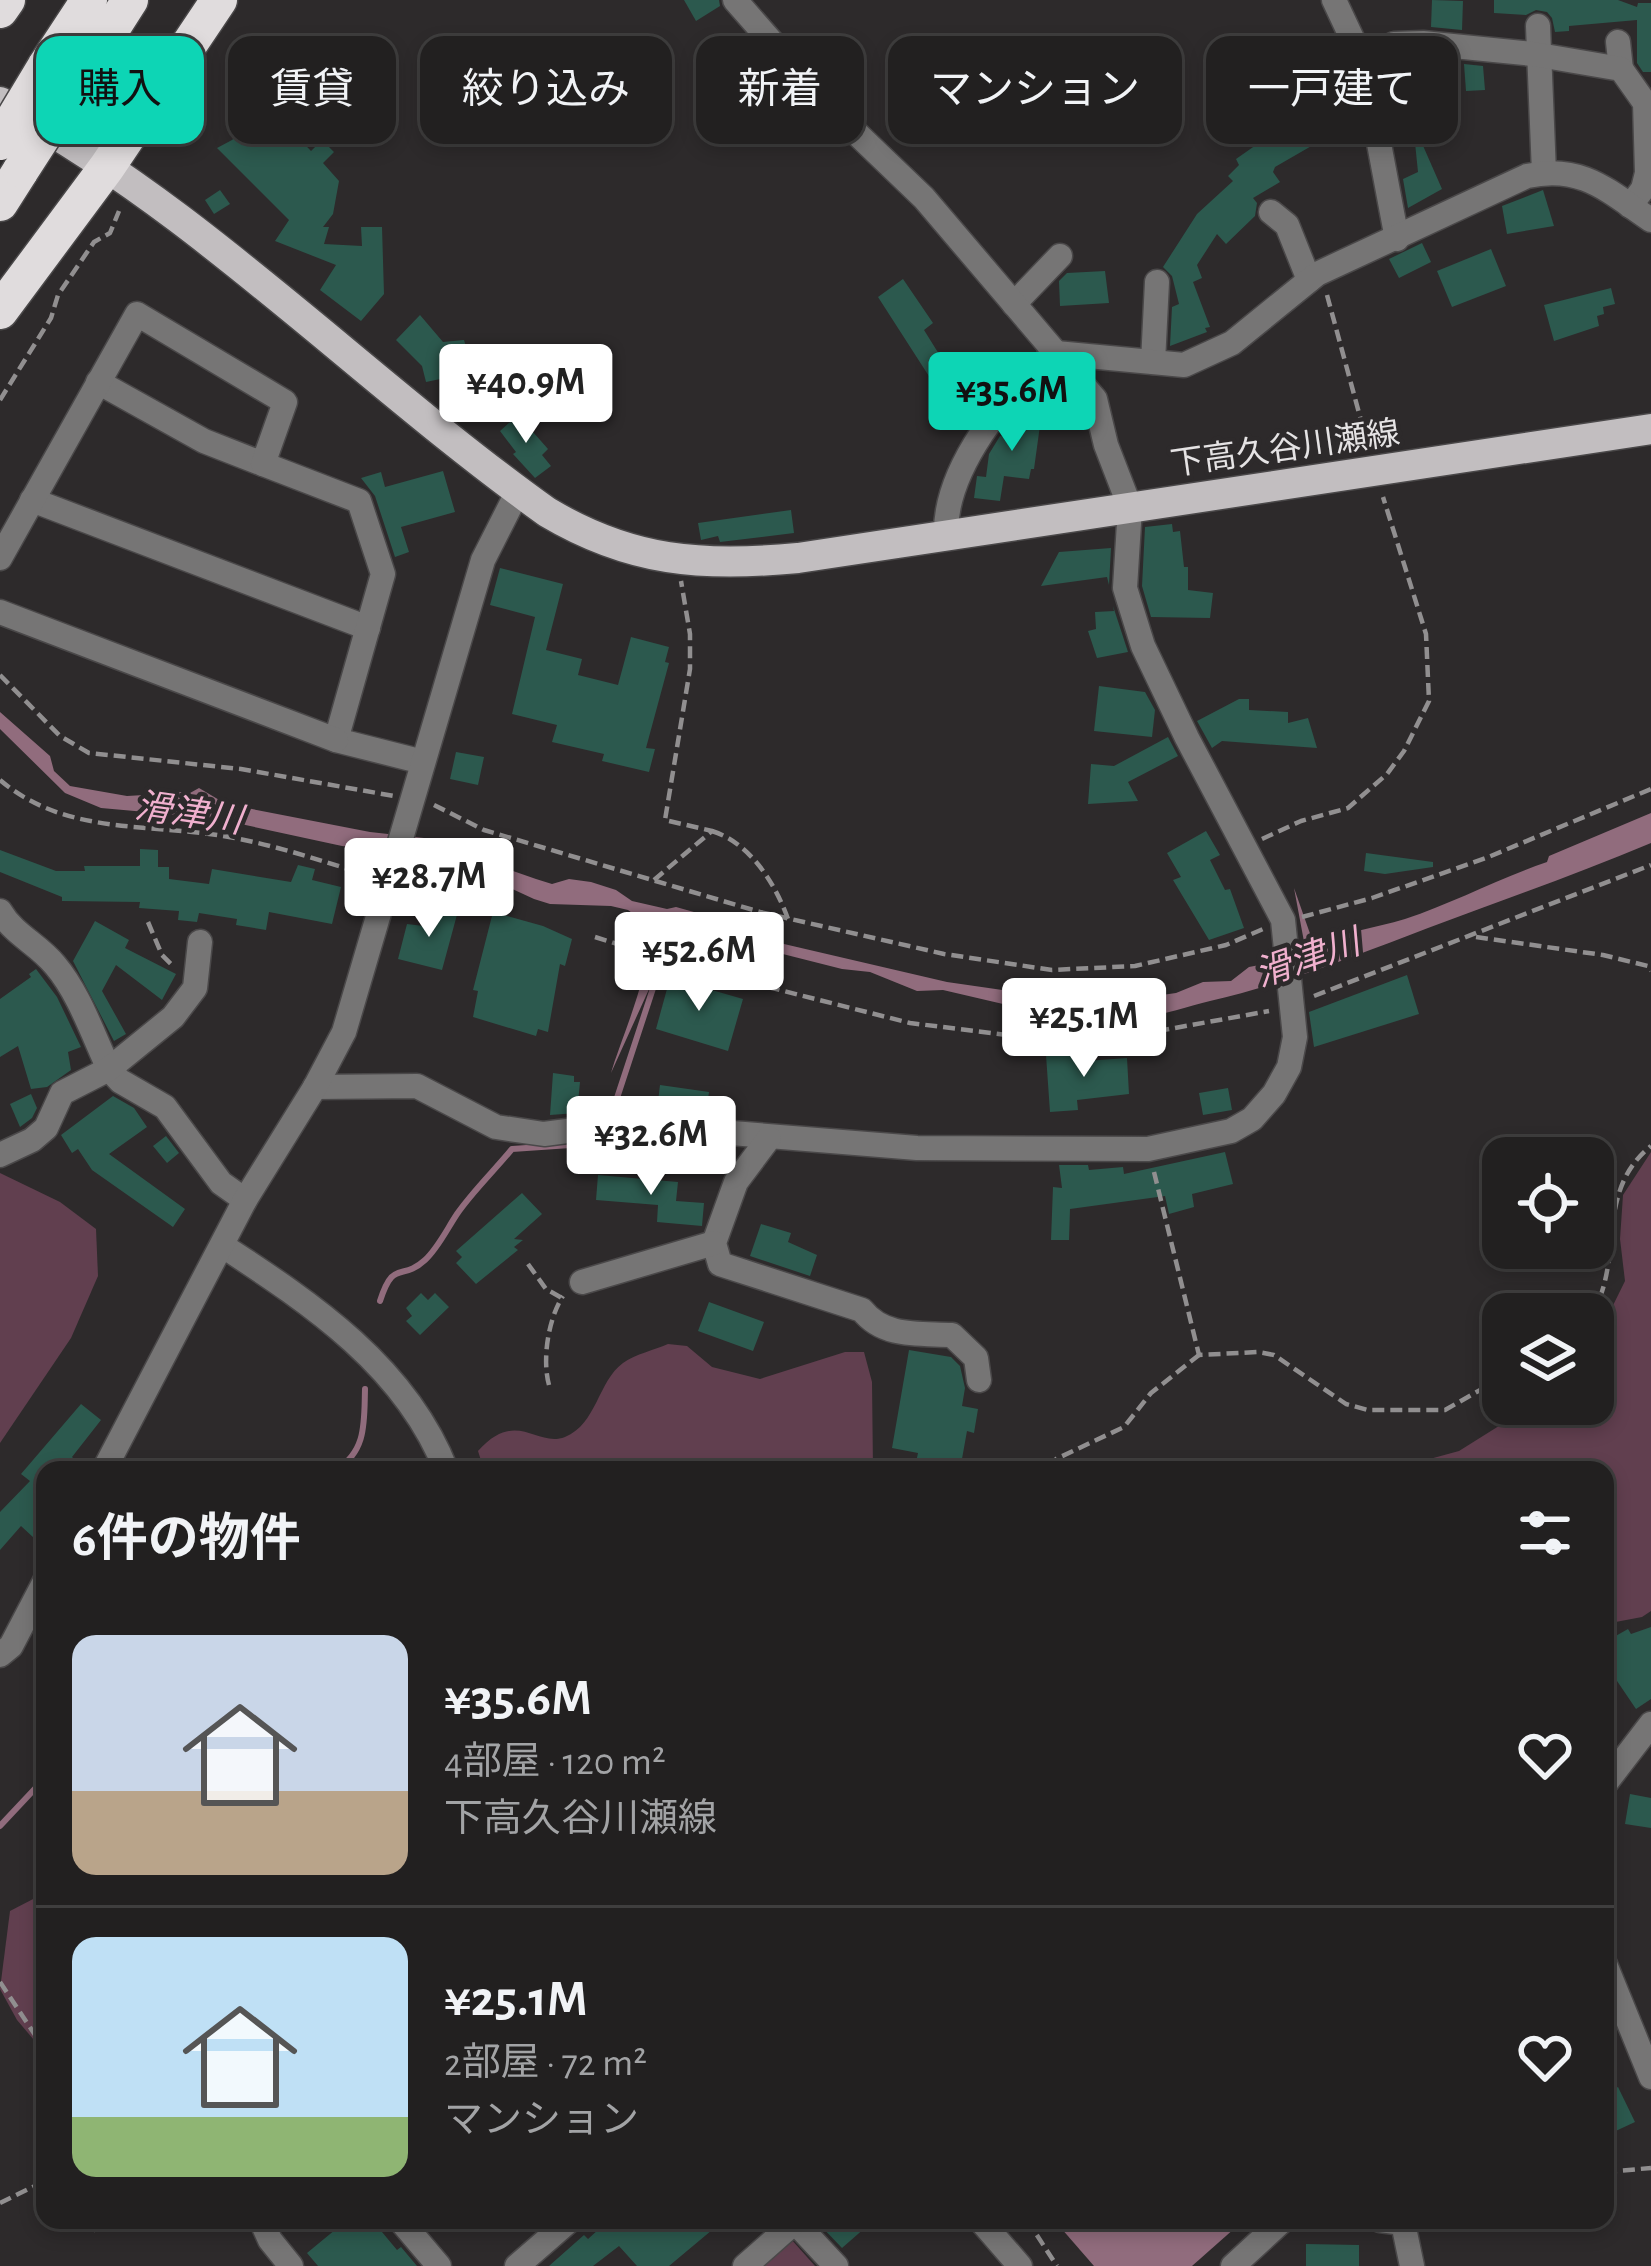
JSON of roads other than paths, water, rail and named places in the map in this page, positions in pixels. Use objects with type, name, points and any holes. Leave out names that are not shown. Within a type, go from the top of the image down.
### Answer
[{"type":"highway","points":[[0,10],[7,0]]},
{"type":"highway","points":[[75,36],[89,0]]},
{"type":"highway","points":[[97,36],[130,0]]},
{"type":"highway","points":[[0,311],[219,0]]},
{"type":"highway","points":[[0,203],[11,156],[36,115]]},
{"type":"main road","name":"下高久谷川瀬線","points":[[0,102],[106,166],[247,270],[518,491],[585,535],[645,555],[765,561],[1651,429]]},
{"type":"street","points":[[315,1087],[417,1086],[471,1116],[514,1132],[544,1134],[621,1124],[769,1138],[1003,1150],[1148,1148],[1231,1131],[1252,1119],[1289,1067],[1295,1037],[1283,924],[1143,646],[1125,588],[1130,507],[1106,445],[1095,399],[924,198],[826,104],[735,0]]},
{"type":"street","points":[[1334,0],[1350,36]]},
{"type":"street","points":[[1538,26],[1544,173]]},
{"type":"street","points":[[946,536],[945,510],[990,422],[1021,380],[1056,353],[1184,365],[1232,343],[1315,276],[1527,176],[1578,174],[1640,213],[1647,172],[1648,103],[1621,69],[1618,43]]},
{"type":"street","points":[[1458,47],[1621,69]]},
{"type":"street","points":[[1377,144],[1396,239]]},
{"type":"street","points":[[1270,212],[1288,225],[1315,276]]},
{"type":"street","points":[[1014,304],[1060,256]]},
{"type":"street","points":[[1153,362],[1157,282]]},
{"type":"street","points":[[0,558],[137,314],[285,402],[263,464]]},
{"type":"street","points":[[98,382],[204,441],[359,501],[383,574],[336,740]]},
{"type":"street","points":[[109,1461],[245,1200],[344,1032],[483,560],[518,491]]},
{"type":"street","points":[[32,500],[368,628]]},
{"type":"street","points":[[0,612],[336,740],[423,762]]},
{"type":"street","points":[[0,910],[13,931],[47,956],[64,976],[109,1069],[120,1081],[165,1107],[221,1183],[245,1200]]},
{"type":"street","points":[[0,1154],[46,1128],[62,1093],[109,1069],[173,1017],[195,988],[200,941]]},
{"type":"street","points":[[769,1138],[736,1182],[713,1244],[720,1264],[862,1310],[873,1324],[891,1331],[952,1335],[976,1358],[979,1380]]},
{"type":"street","points":[[572,1290],[713,1244]]},
{"type":"street","points":[[223,1246],[277,1281],[374,1359],[405,1394],[443,1461]]},
{"type":"street","points":[[0,1655],[10,1646],[36,1598]]},
{"type":"street","points":[[1614,1772],[1651,1724]]},
{"type":"street","points":[[1614,1986],[1651,2077]]},
{"type":"street","points":[[265,2229],[291,2266]]},
{"type":"street","points":[[408,2229],[440,2266]]},
{"type":"street","points":[[517,2266],[559,2229]]},
{"type":"street","points":[[745,2266],[787,2229]]},
{"type":"street","points":[[803,2229],[836,2266]]},
{"type":"street","points":[[986,2229],[1008,2262]]},
{"type":"street","points":[[1233,2266],[1273,2229]]},
{"type":"street","points":[[1404,2229],[1412,2266]]},
{"type":"water","name":"滑津川","points":[[0,712],[50,756],[54,771],[70,786],[127,796],[144,795],[149,789],[190,793],[199,788],[226,804],[370,832],[442,840],[476,858],[552,884],[569,879],[591,882],[632,901],[676,907],[755,929],[784,944],[947,982],[1036,995],[1091,992],[1134,999],[1176,993],[1203,982],[1231,981],[1249,967],[1305,947],[1294,888],[1314,945],[1423,913],[1651,813],[1651,843],[1320,968],[1147,1016],[1075,1001],[1037,1012],[943,990],[917,991],[870,972],[763,949],[755,937],[746,937],[743,955],[676,933],[664,942],[650,987],[611,1073],[637,998],[649,939],[647,924],[628,910],[550,904],[436,854],[342,846],[213,818],[101,808],[65,793],[0,729]]},
{"type":"water","points":[[1062,2229],[1234,2229],[1192,2266],[1094,2266]]},
{"type":"waterway","points":[[616,1101],[660,967]]},
{"type":"waterway","points":[[380,1301],[394,1275],[430,1255],[463,1206],[512,1149],[590,1140]]},
{"type":"waterway","points":[[347,1461],[359,1445],[365,1389]]},
{"type":"waterway","points":[[0,1826],[36,1788]]}]
